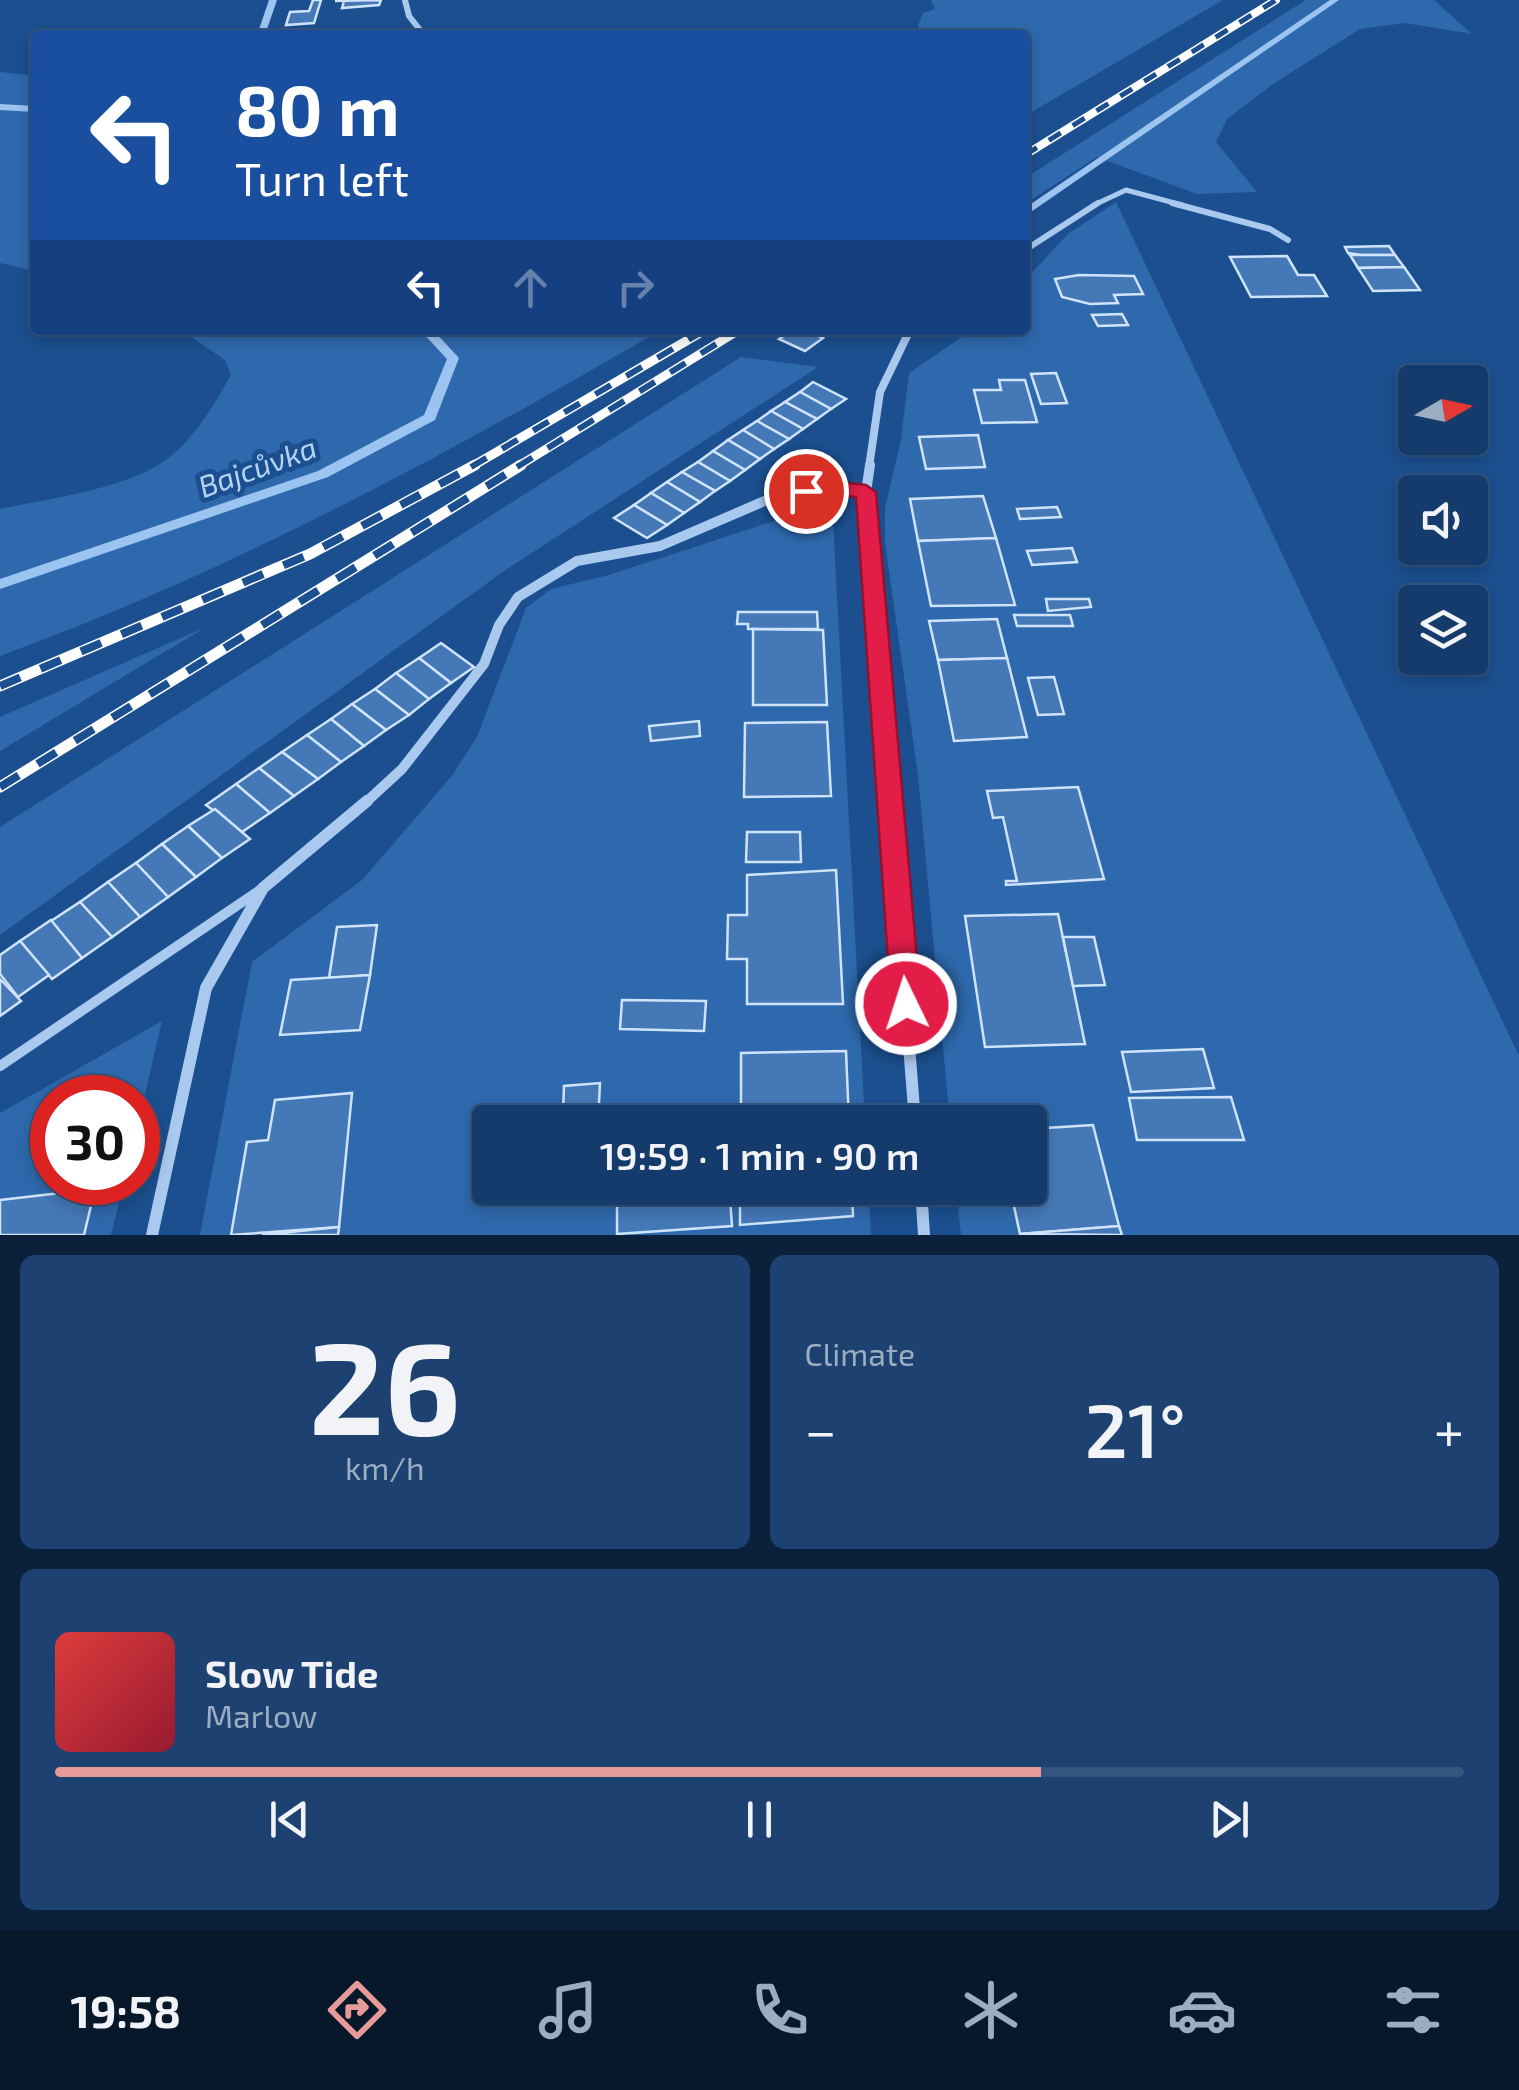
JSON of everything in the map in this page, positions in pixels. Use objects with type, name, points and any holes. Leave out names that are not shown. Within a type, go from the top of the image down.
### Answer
[{"type":"street","points":[[405,0],[409,16],[420,30]]},
{"type":"street","points":[[907,335],[880,392],[866,492],[915,1105]]},
{"type":"street","points":[[152,1235],[206,988],[263,888],[338,830],[402,769],[484,664],[499,625],[518,597],[577,561],[660,546],[781,494],[830,487],[866,492]]},
{"type":"street","points":[[921,1205],[924,1235]]},
{"type":"lane","points":[[1030,247],[1111,194],[1126,190],[1270,229],[1288,240]]},
{"type":"lane","points":[[0,1066],[263,888]]},
{"type":"shaded area","points":[[931,0],[1223,0],[1030,113],[1030,30],[919,30],[923,13],[935,9]]},
{"type":"shaded area","points":[[1306,0],[1434,0],[1472,34],[1405,23],[1360,29],[1273,84],[1227,119],[1216,142],[1257,192],[1197,194],[1097,157],[1030,201],[1030,175]]},
{"type":"shaded area","points":[[0,72],[30,75],[30,270],[0,263]]},
{"type":"shaded area","points":[[1116,202],[1519,1056],[1519,1235],[961,1235],[958,1205],[1047,1205],[1047,1105],[948,1105],[918,775],[885,543],[885,508],[901,440],[909,373],[965,335],[1030,335],[1030,275],[1068,234]]},
{"type":"shaded area","points":[[188,335],[652,335],[338,508],[171,587],[0,656],[0,509],[81,493],[123,481],[158,465],[190,437],[208,413],[231,375],[225,360]]},
{"type":"shaded area","points":[[741,357],[818,367],[504,571],[0,935],[0,827]]},
{"type":"shaded area","points":[[832,502],[864,1105],[472,1105],[472,1205],[870,1205],[871,1235],[200,1235],[252,962],[362,880],[451,777],[477,737],[526,608],[551,589],[609,575]]},
{"type":"shaded area","points":[[206,627],[0,751],[0,717]]},
{"type":"shaded area","points":[[162,1021],[149,1075],[67,1075]]},
{"type":"shaded area","points":[[30,1096],[30,1205],[118,1205],[111,1235],[0,1235],[0,1113]]},
{"type":"building","points":[[313,0],[321,0],[314,23],[286,25],[290,12],[309,11]]},
{"type":"building","points":[[381,0],[379,5],[342,8],[344,1],[335,1]]},
{"type":"building","points":[[1389,246],[1395,255],[1348,253],[1345,247]]},
{"type":"building","points":[[1350,255],[1395,255],[1404,267],[1358,268]]},
{"type":"building","points":[[1287,256],[1298,275],[1314,275],[1327,296],[1251,297],[1230,257]]},
{"type":"building","points":[[1404,267],[1420,290],[1373,291],[1358,268]]},
{"type":"building","points":[[1079,275],[1134,276],[1143,294],[1114,295],[1118,303],[1090,304],[1062,297],[1055,279]]},
{"type":"building","points":[[1122,314],[1128,325],[1098,326],[1092,315]]},
{"type":"building","points":[[785,335],[823,338],[805,351],[779,339]]},
{"type":"building","points":[[1056,373],[1067,403],[1041,404],[1031,374]]},
{"type":"building","points":[[999,380],[1025,380],[1037,422],[982,423],[974,390],[1001,390]]},
{"type":"building","points":[[813,382],[846,399],[831,409],[800,392]]},
{"type":"building","points":[[800,392],[831,409],[817,419],[785,402]]},
{"type":"building","points":[[785,402],[817,419],[803,429],[771,411]]},
{"type":"building","points":[[771,411],[803,429],[789,439],[757,421]]},
{"type":"building","points":[[757,421],[789,439],[774,449],[743,430]]},
{"type":"building","points":[[743,430],[774,449],[760,459],[728,440]]},
{"type":"building","points":[[978,435],[985,467],[926,469],[919,437]]},
{"type":"building","points":[[728,440],[760,459],[745,470],[713,451]]},
{"type":"building","points":[[713,451],[745,470],[730,481],[698,462]]},
{"type":"building","points":[[698,462],[730,481],[715,491],[682,472]]},
{"type":"building","points":[[682,472],[715,491],[700,502],[667,482]]},
{"type":"building","points":[[667,482],[700,502],[684,513],[651,493]]},
{"type":"building","points":[[651,493],[684,513],[667,525],[634,505]]},
{"type":"building","points":[[983,496],[996,538],[918,541],[910,499]]},
{"type":"building","points":[[634,505],[667,525],[647,538],[614,518]]},
{"type":"building","points":[[1057,507],[1061,517],[1020,519],[1017,509]]},
{"type":"building","points":[[996,538],[1015,605],[931,606],[918,541]]},
{"type":"building","points":[[1072,548],[1077,562],[1032,565],[1027,551]]},
{"type":"building","points":[[1046,599],[1089,599],[1091,607],[1048,611]]},
{"type":"building","points":[[738,612],[817,612],[818,629],[748,629],[748,624],[737,624]]},
{"type":"building","points":[[1014,615],[1070,615],[1073,626],[1017,626]]},
{"type":"building","points":[[997,619],[1007,658],[938,660],[929,621]]},
{"type":"building","points":[[753,629],[823,630],[827,705],[753,705]]},
{"type":"building","points":[[441,643],[474,667],[451,683],[419,658]]},
{"type":"building","points":[[419,658],[451,683],[429,699],[396,673]]},
{"type":"building","points":[[1007,658],[1027,737],[954,741],[938,660]]},
{"type":"building","points":[[396,673],[429,699],[409,715],[375,689]]},
{"type":"building","points":[[1054,677],[1064,714],[1038,715],[1028,678]]},
{"type":"building","points":[[375,689],[409,715],[386,730],[352,704]]},
{"type":"building","points":[[352,704],[386,730],[364,746],[331,719]]},
{"type":"building","points":[[331,719],[364,746],[341,762],[307,735]]},
{"type":"building","points":[[699,721],[700,736],[651,741],[649,726]]},
{"type":"building","points":[[827,722],[831,796],[744,797],[745,723]]},
{"type":"building","points":[[307,735],[341,762],[318,779],[282,752]]},
{"type":"building","points":[[282,752],[318,779],[294,796],[259,768]]},
{"type":"building","points":[[259,768],[294,796],[270,813],[236,784]]},
{"type":"building","points":[[236,784],[270,813],[242,832],[206,805]]},
{"type":"building","points":[[1078,787],[1104,879],[1006,885],[1006,881],[1017,881],[1003,817],[993,818],[987,791]]},
{"type":"building","points":[[215,809],[250,839],[222,858],[188,826]]},
{"type":"building","points":[[188,826],[222,858],[196,877],[162,844]]},
{"type":"building","points":[[747,832],[800,832],[801,862],[746,862]]},
{"type":"building","points":[[162,844],[196,877],[168,897],[136,863]]},
{"type":"building","points":[[136,863],[168,897],[140,917],[108,882]]},
{"type":"building","points":[[836,870],[843,1004],[747,1004],[747,959],[727,959],[728,915],[747,915],[747,875]]},
{"type":"building","points":[[108,882],[140,917],[112,937],[80,902]]},
{"type":"building","points":[[80,902],[112,937],[82,958],[51,921]]},
{"type":"building","points":[[1058,914],[1085,1044],[985,1047],[965,916]]},
{"type":"building","points":[[51,920],[82,958],[52,979],[20,941]]},
{"type":"building","points":[[377,925],[370,975],[329,978],[337,927]]},
{"type":"building","points":[[1063,937],[1094,937],[1105,985],[1073,986]]},
{"type":"building","points":[[20,941],[49,975],[18,997],[0,974],[0,955]]},
{"type":"building","points":[[370,975],[360,1030],[280,1035],[291,980]]},
{"type":"building","points":[[0,979],[21,1001],[0,1016]]},
{"type":"building","points":[[622,1000],[706,1001],[704,1031],[620,1029]]},
{"type":"building","points":[[1203,1049],[1214,1088],[1131,1092],[1122,1052]]},
{"type":"building","points":[[846,1051],[848,1105],[741,1105],[741,1053]]},
{"type":"building","points":[[600,1083],[599,1105],[563,1105],[564,1086]]},
{"type":"building","points":[[352,1093],[339,1227],[231,1235],[247,1142],[268,1140],[275,1100]]},
{"type":"building","points":[[1231,1097],[1244,1140],[1137,1140],[1129,1098]]},
{"type":"building","points":[[1093,1125],[1119,1226],[1020,1234],[1014,1205],[1047,1205],[1047,1128]]},
{"type":"building","points":[[30,1197],[30,1205],[91,1205],[84,1235],[0,1235],[0,1200]]},
{"type":"building","points":[[617,1205],[731,1205],[732,1226],[617,1234]]},
{"type":"building","points":[[740,1205],[853,1205],[853,1216],[740,1225]]},
{"type":"building","points":[[1119,1226],[1122,1235],[1020,1234]]},
{"type":"building","points":[[339,1227],[338,1235],[262,1235]]},
{"type":"waterway","name":"Bajcůvka","points":[[263,30],[273,0]]},
{"type":"waterway","points":[[1030,210],[1335,0]]},
{"type":"waterway","points":[[0,107],[30,109]]},
{"type":"waterway","name":"Bajcůvka","points":[[0,584],[323,474],[430,417],[453,358],[431,335]]},
{"type":"railway","points":[[1030,152],[1276,0]]},
{"type":"railway","points":[[471,467],[696,335]]},
{"type":"railway","points":[[517,467],[731,335]]},
{"type":"railway","points":[[0,686],[310,554],[475,465]]},
{"type":"railway","points":[[0,787],[521,465]]},
{"type":"route","points":[[806,491],[830,487],[866,492],[906,1004]]}]
